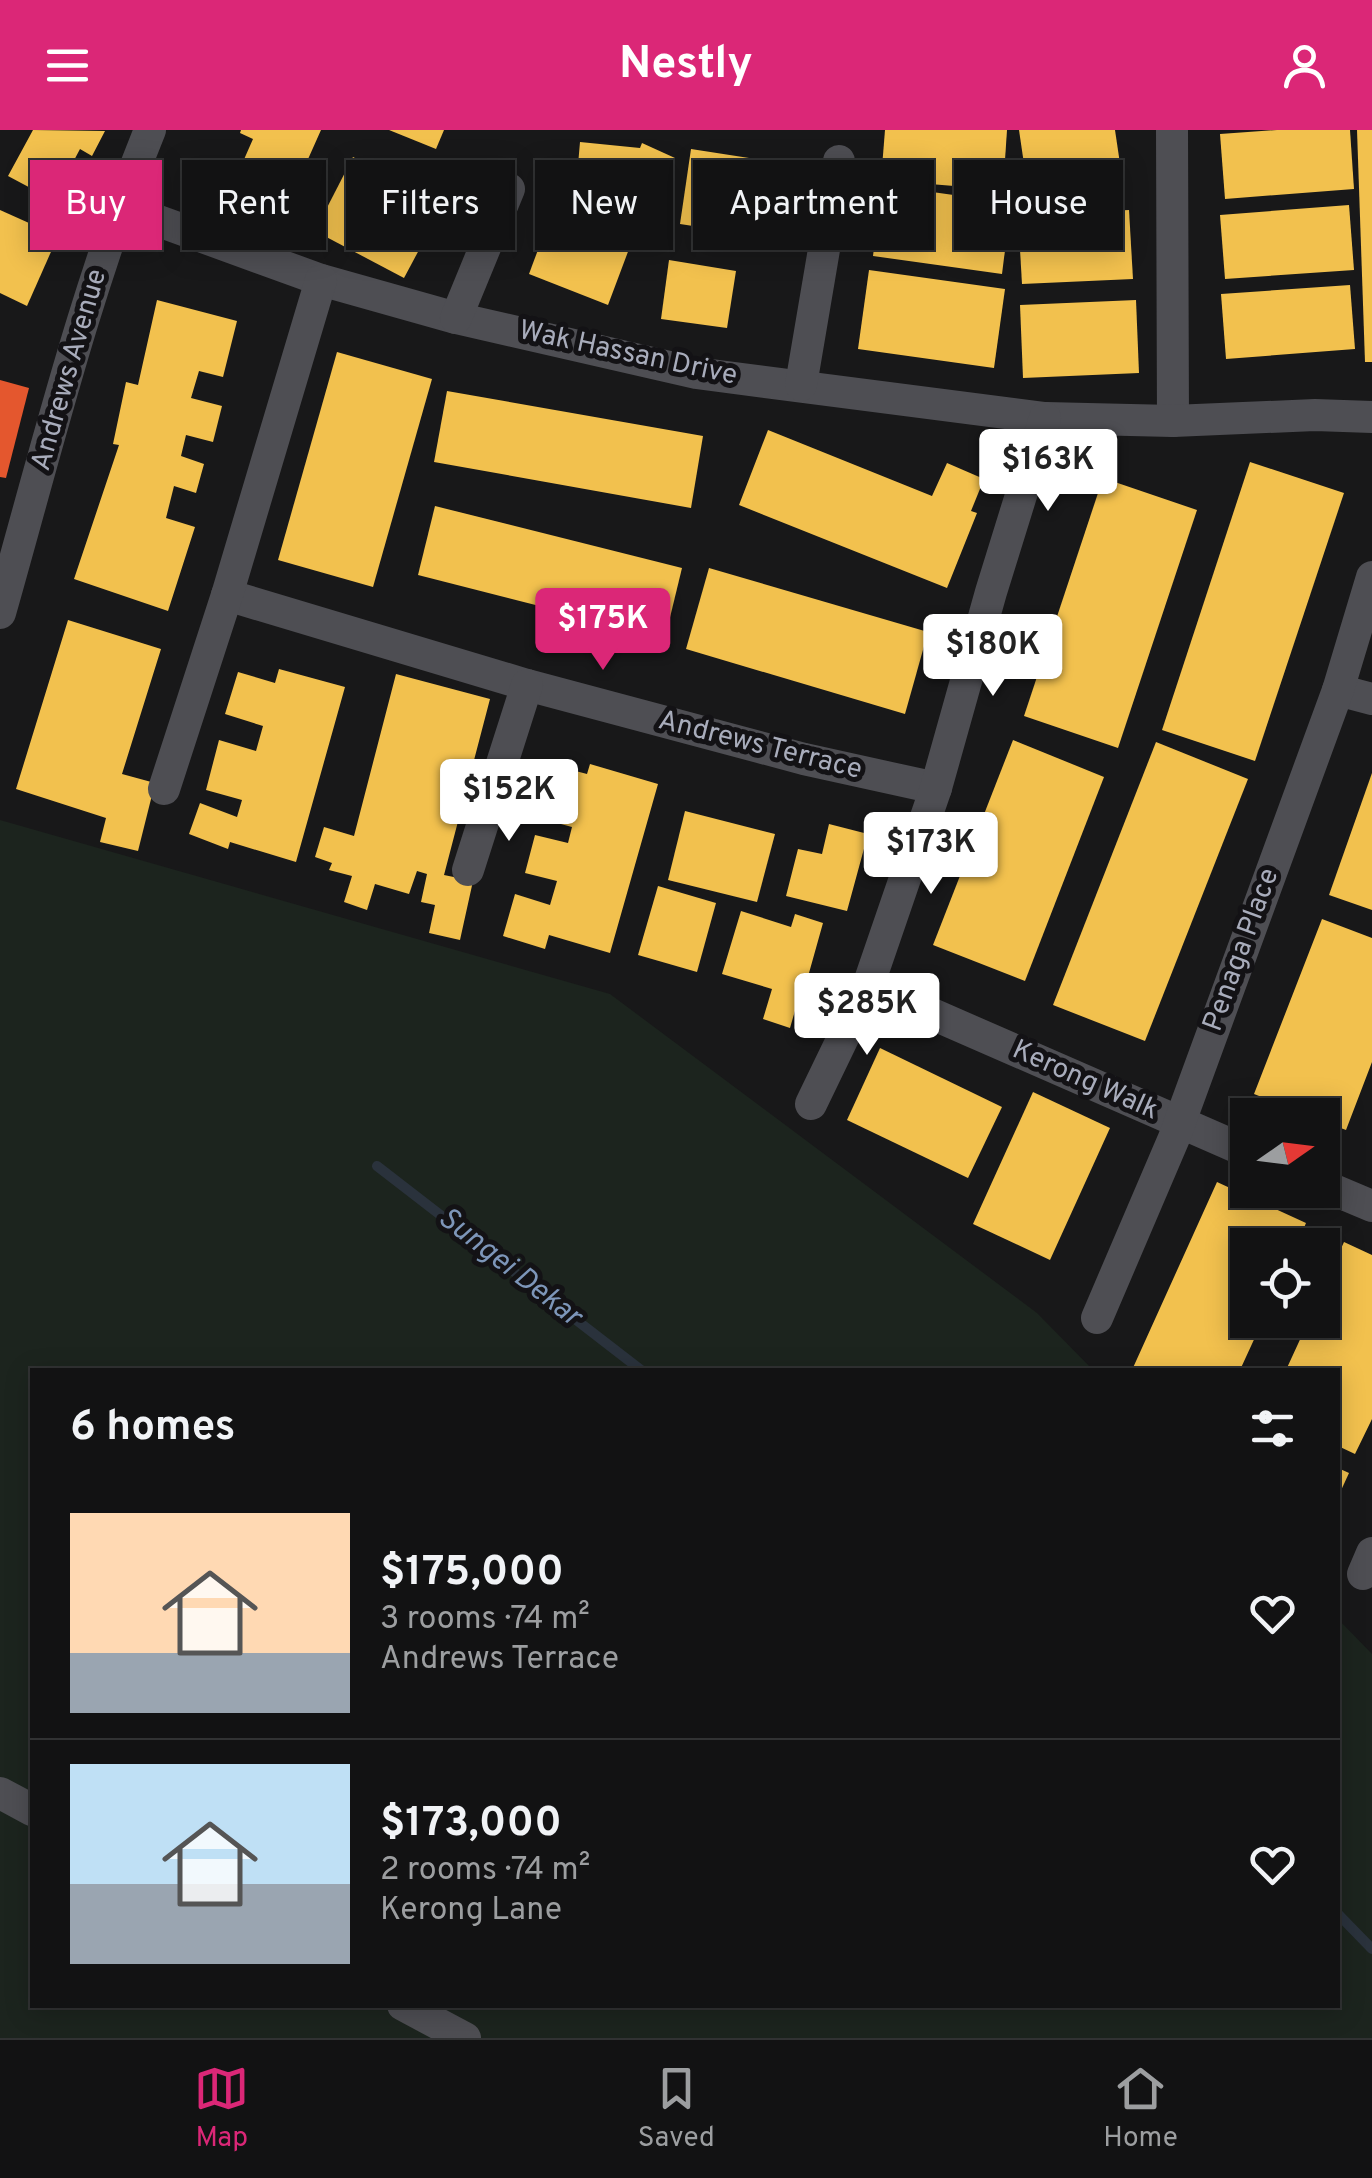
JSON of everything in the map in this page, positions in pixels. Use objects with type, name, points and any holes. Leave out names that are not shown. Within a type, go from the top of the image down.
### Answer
[{"type":"street","name":"Andrews Avenue","points":[[138,160],[150,130]]},
{"type":"street","points":[[1172,130],[1173,421]]},
{"type":"street","name":"Wak Hassan Drive","points":[[162,221],[321,280],[456,318],[696,374],[1045,418],[1173,421],[1316,415],[1372,417]]},
{"type":"street","name":"Andrews Avenue","points":[[0,614],[7,562],[105,250]]},
{"type":"street","points":[[456,318],[484,250]]},
{"type":"street","points":[[801,385],[824,250]]},
{"type":"street","points":[[164,789],[321,280]]},
{"type":"street","points":[[810,1104],[868,986],[936,788],[1045,418]]},
{"type":"street","name":"Penaga Place","points":[[1098,1318],[1179,1122],[1338,690],[1372,577]]},
{"type":"street","name":"Andrews Terrace","points":[[227,594],[527,685],[804,759],[936,788]]},
{"type":"street","points":[[468,870],[527,685]]},
{"type":"street","points":[[1338,690],[1372,699]]},
{"type":"street","name":"Kerong Walk","points":[[868,986],[1230,1144]]},
{"type":"street","points":[[1340,1192],[1372,1206]]},
{"type":"street","points":[[0,1793],[30,1809]]},
{"type":"street","points":[[409,2008],[466,2038]]},
{"type":"shaded area","points":[[0,820],[610,994],[1037,1313],[1091,1368],[30,1368],[30,2008],[1340,2008],[1340,1621],[1372,1654],[1372,2038],[0,2038]]},
{"type":"building: Homes","points":[[33,130],[105,131],[92,156],[80,149],[74,160],[30,160],[30,188],[8,176]]},
{"type":"building: Homes","points":[[321,130],[308,160],[244,160],[253,139],[240,133]]},
{"type":"building: Homes","points":[[389,130],[444,130],[436,149]]},
{"type":"building: Homes","points":[[885,130],[1007,130],[1005,160],[954,160],[954,186],[934,184],[934,160],[883,160]]},
{"type":"building: Homes","points":[[1019,130],[1115,130],[1119,160],[1023,160]]},
{"type":"building: Homes","points":[[1350,130],[1354,189],[1225,199],[1220,134]]},
{"type":"building: Homes","points":[[1357,130],[1372,130],[1372,362],[1365,362]]},
{"type":"building: Homes","points":[[580,142],[640,148],[642,143],[675,158],[673,163],[578,160]]},
{"type":"building: Homes","points":[[691,149],[762,160],[693,160],[693,226],[680,224]]},
{"type":"building: Homes","points":[[346,171],[346,247],[326,237],[326,210]]},
{"type":"building: Homes","points":[[934,192],[954,195],[954,250],[1005,250],[1002,274],[873,256],[874,250],[934,250]]},
{"type":"building: Homes","points":[[1349,205],[1354,270],[1225,279],[1220,215]]},
{"type":"building: Homes","points":[[0,210],[30,223],[30,250],[52,250],[27,306],[0,293]]},
{"type":"building: Homes","points":[[1123,210],[1129,210],[1133,279],[1022,284],[1020,250],[1123,250]]},
{"type":"building: Homes","points":[[351,250],[419,250],[404,278]]},
{"type":"building: Homes","points":[[538,250],[629,250],[608,305],[529,274]]},
{"type":"building: Homes","points":[[669,260],[736,271],[727,328],[661,319]]},
{"type":"building: Homes","points":[[869,270],[1005,289],[994,368],[858,349]]},
{"type":"building: Homes","points":[[1350,285],[1355,349],[1226,359],[1221,294]]},
{"type":"building: Homes","points":[[157,300],[237,321],[223,377],[199,371],[191,398],[222,406],[213,442],[186,435],[181,456],[204,464],[196,493],[174,486],[166,518],[195,527],[168,611],[74,579],[119,445],[113,444],[126,382],[138,385]]},
{"type":"building: Homes","points":[[1136,300],[1139,373],[1023,378],[1020,305]]},
{"type":"building: Homes","points":[[337,352],[432,379],[373,587],[278,560]]},
{"type":"building: Homes","points":[[447,391],[703,436],[691,508],[434,462]]},
{"type":"building: Homes","points":[[768,430],[932,496],[947,463],[984,479],[971,511],[977,513],[947,588],[739,505]]},
{"type":"building: Homes","points":[[1250,462],[1344,493],[1255,761],[1162,730]]},
{"type":"building: Homes","points":[[1103,478],[1197,510],[1118,748],[1024,716]]},
{"type":"building: Homes","points":[[435,506],[682,568],[665,638],[418,575]]},
{"type":"building: Homes","points":[[709,568],[928,632],[905,714],[686,649]]},
{"type":"building: Homes","points":[[68,620],[161,649],[122,774],[155,783],[138,851],[100,842],[106,818],[16,789]]},
{"type":"building: Homes","points":[[279,669],[345,687],[296,862],[230,842],[228,849],[189,834],[200,803],[237,817],[242,800],[206,790],[219,740],[256,751],[263,726],[225,714],[238,672],[275,683]]},
{"type":"building: Homes","points":[[396,674],[490,699],[444,875],[473,881],[460,940],[429,933],[435,905],[421,902],[427,874],[417,871],[409,894],[375,884],[367,910],[344,902],[352,876],[329,870],[332,863],[315,857],[324,827],[354,836]]},
{"type":"building: Homes","points":[[1013,740],[1104,777],[1025,981],[933,945]]},
{"type":"building: Homes","points":[[1156,742],[1248,779],[1145,1041],[1053,1005]]},
{"type":"building: Homes","points":[[549,764],[587,774],[590,764],[658,784],[610,953],[549,935],[545,949],[503,936],[515,894],[550,905],[557,881],[525,873],[535,835],[568,843],[572,827],[535,817]]},
{"type":"building: Homes","points":[[1372,773],[1372,910],[1329,895]]},
{"type":"building: Homes","points":[[685,811],[775,834],[757,902],[668,880]]},
{"type":"building: Homes","points":[[829,824],[868,834],[847,911],[786,896],[798,849],[822,854]]},
{"type":"building: Homes","points":[[658,886],[716,903],[697,972],[638,955]]},
{"type":"building: Homes","points":[[741,911],[791,927],[795,914],[823,923],[790,1028],[763,1019],[772,989],[722,974]]},
{"type":"building: Homes","points":[[1322,919],[1372,938],[1372,1062],[1346,1130],[1340,1128],[1340,1098],[1264,1098],[1254,1094]]},
{"type":"building: Homes","points":[[880,1048],[1002,1107],[968,1178],[847,1120]]},
{"type":"building: Homes","points":[[1033,1092],[1110,1128],[1050,1260],[973,1224]]},
{"type":"building: Homes","points":[[1217,1182],[1230,1188],[1230,1208],[1273,1208],[1306,1223],[1304,1228],[1230,1228],[1230,1338],[1255,1338],[1241,1368],[1133,1368]]},
{"type":"building: Homes","points":[[1344,1242],[1372,1255],[1372,1419],[1355,1454],[1340,1447],[1340,1368],[1287,1368],[1301,1338],[1340,1338],[1340,1251]]},
{"type":"building: Homes","points":[[1340,1469],[1349,1473],[1340,1493]]},
{"type":"building: Shops","points":[[0,380],[29,388],[6,478],[0,477]]},
{"type":"waterway","name":"Sungei Dekar","points":[[377,1166],[638,1368]]},
{"type":"waterway","name":"Sungei Dekar","points":[[1340,1916],[1372,1949]]}]
